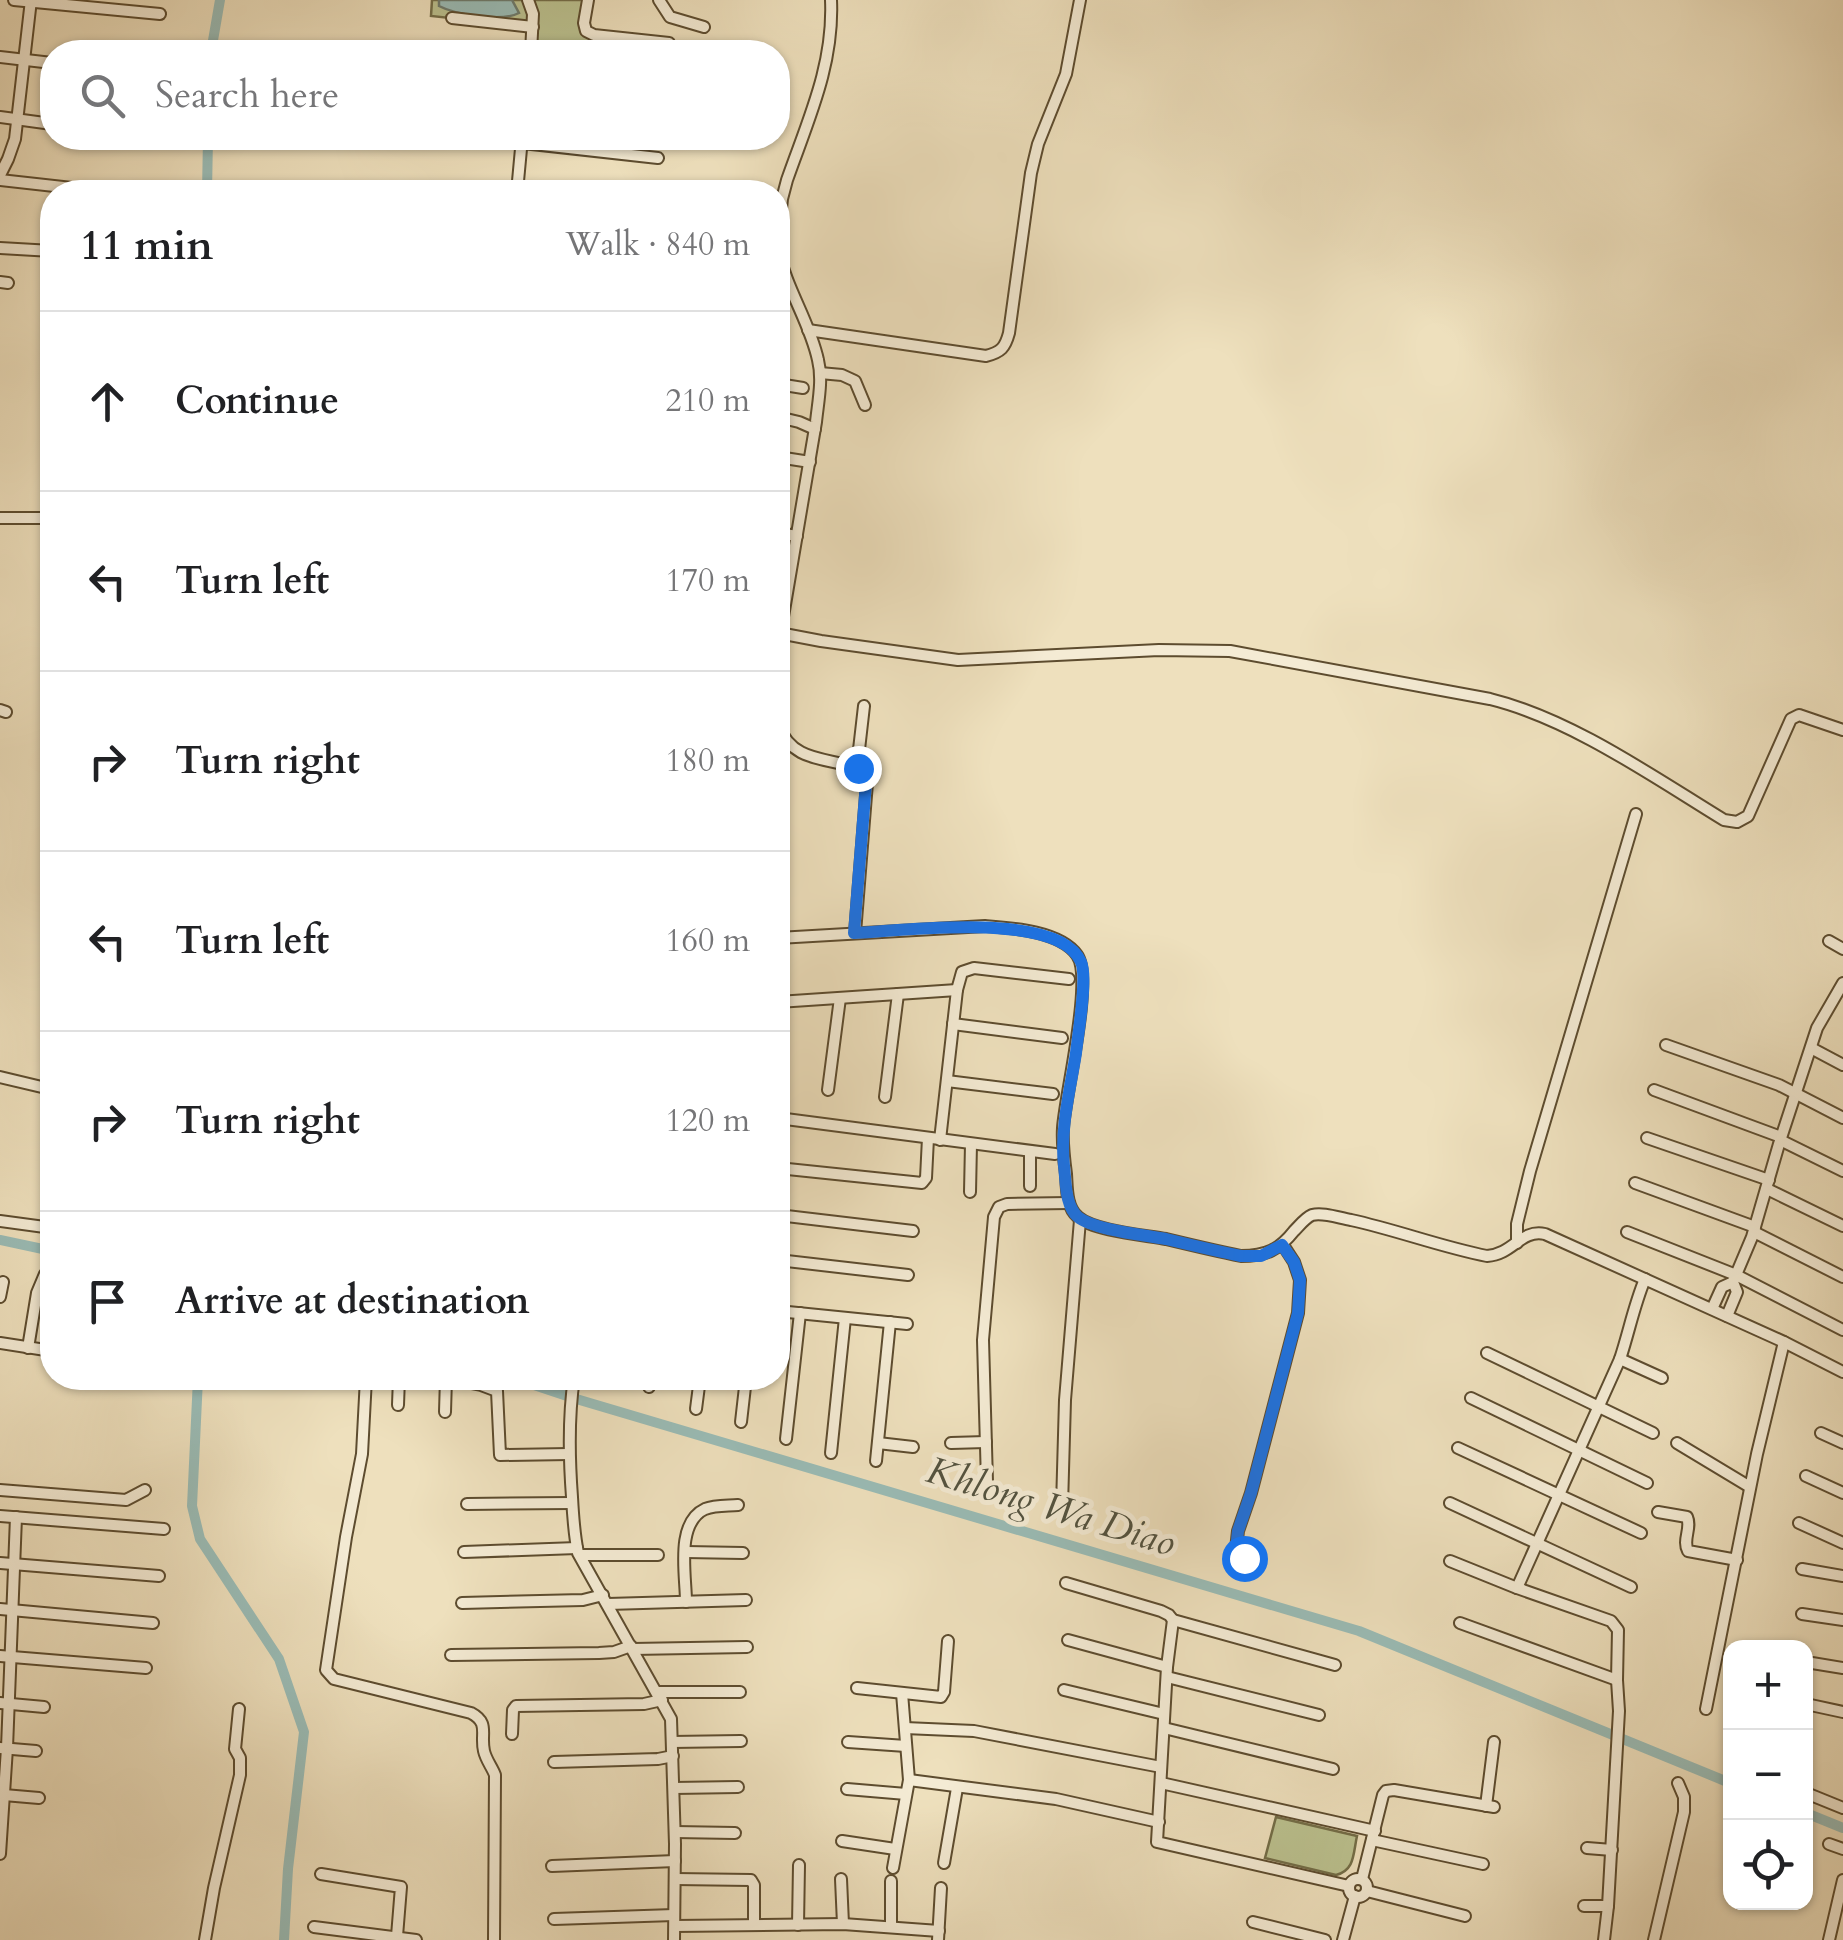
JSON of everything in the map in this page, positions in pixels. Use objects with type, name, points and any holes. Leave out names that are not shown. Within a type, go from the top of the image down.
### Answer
[{"type":"street","points":[[14,0],[160,14]]},
{"type":"street","points":[[528,0],[533,14],[532,40]]},
{"type":"street","points":[[588,0],[586,30],[594,35],[641,40]]},
{"type":"street","points":[[659,0],[670,16],[704,27]]},
{"type":"street","points":[[788,180],[826,68],[832,0]]},
{"type":"street","points":[[808,330],[986,356],[1000,352],[1009,333],[1034,158],[1066,74],[1080,0]]},
{"type":"street","points":[[31,1],[12,149],[0,177],[40,183]]},
{"type":"street","points":[[452,18],[533,27]]},
{"type":"street","points":[[0,58],[40,62]]},
{"type":"street","points":[[0,116],[40,123]]},
{"type":"street","points":[[518,180],[520,150]]},
{"type":"street","points":[[606,150],[658,158]]},
{"type":"street","points":[[0,248],[40,250]]},
{"type":"street","points":[[790,288],[820,373],[815,429],[790,576]]},
{"type":"street","points":[[820,373],[855,381],[865,405]]},
{"type":"street","points":[[790,386],[802,388]]},
{"type":"street","points":[[790,421],[815,429]]},
{"type":"street","points":[[790,459],[810,462]]},
{"type":"street","points":[[0,518],[40,518]]},
{"type":"street","points":[[790,535],[797,536]]},
{"type":"street","points":[[790,635],[958,660],[1230,650],[1490,699],[1516,705],[1622,756],[1724,820],[1738,822],[1748,816],[1790,719],[1798,715],[1843,730]]},
{"type":"street","points":[[858,768],[864,706]]},
{"type":"street","points":[[790,742],[806,756],[865,772],[854,933]]},
{"type":"street","points":[[1517,1243],[1517,1224],[1530,1171],[1636,814]]},
{"type":"street","points":[[790,937],[985,926],[1039,933],[1072,950],[1079,957],[1084,974],[1063,1128],[1069,1202],[1080,1220],[1241,1256],[1261,1256],[1282,1245],[1311,1215],[1378,1226],[1487,1256],[1500,1255],[1536,1232],[1843,1372]]},
{"type":"street","points":[[1829,941],[1843,949]]},
{"type":"street","points":[[790,1169],[922,1183],[947,1081],[958,979],[962,972],[967,969],[1069,979]]},
{"type":"street","points":[[1712,1309],[1722,1287],[1734,1279],[1754,1230],[1818,1028],[1839,1000],[1843,982]]},
{"type":"street","points":[[790,1003],[957,990]]},
{"type":"street","points":[[885,1097],[898,994]]},
{"type":"street","points":[[828,1090],[840,998]]},
{"type":"street","points":[[953,1024],[1062,1038]]},
{"type":"street","points":[[1666,1045],[1779,1085],[1843,1118]]},
{"type":"street","points":[[1811,1048],[1843,1064]]},
{"type":"street","points":[[0,1077],[40,1087]]},
{"type":"street","points":[[947,1081],[1052,1094]]},
{"type":"street","points":[[1654,1090],[1781,1139],[1843,1171]]},
{"type":"street","points":[[790,1120],[1055,1154]]},
{"type":"street","points":[[1647,1138],[1768,1185],[1843,1226]]},
{"type":"street","points":[[970,1192],[971,1144]]},
{"type":"street","points":[[1030,1150],[1030,1186]]},
{"type":"street","points":[[1635,1183],[1754,1230],[1843,1277]]},
{"type":"street","points":[[987,1482],[983,1340],[994,1217],[999,1207],[1006,1204],[1069,1202]]},
{"type":"street","points":[[790,1216],[913,1231]]},
{"type":"street","points":[[1062,1506],[1064,1400],[1080,1220]]},
{"type":"street","points":[[0,1221],[40,1226]]},
{"type":"street","points":[[1627,1232],[1843,1330]]},
{"type":"street","points":[[1256,1563],[1236,1550],[1238,1531],[1298,1313],[1300,1280],[1282,1245]]},
{"type":"street","points":[[790,1261],[908,1275]]},
{"type":"street","points":[[1518,1588],[1620,1359],[1634,1304],[1645,1279]]},
{"type":"street","points":[[1727,1316],[1737,1292],[1734,1279]]},
{"type":"street","points":[[0,1297],[2,1282]]},
{"type":"street","points":[[28,1348],[40,1285]]},
{"type":"street","points":[[790,1312],[907,1324]]},
{"type":"street","points":[[786,1439],[800,1313]]},
{"type":"street","points":[[831,1454],[845,1318]]},
{"type":"street","points":[[876,1461],[890,1322]]},
{"type":"street","points":[[1706,1709],[1750,1487],[1784,1342]]},
{"type":"street","points":[[0,1343],[40,1350]]},
{"type":"street","points":[[1487,1353],[1653,1434]]},
{"type":"street","points":[[1620,1359],[1662,1378]]},
{"type":"street","points":[[365,1390],[362,1454],[326,1670],[334,1679],[479,1718],[484,1728],[485,1756],[495,1775],[494,1940]]},
{"type":"street","points":[[398,1405],[399,1390]]},
{"type":"street","points":[[445,1412],[446,1390]]},
{"type":"street","points":[[493,1390],[497,1392],[500,1454],[569,1454]]},
{"type":"street","points":[[572,1390],[569,1454],[579,1552],[670,1719],[674,1940]]},
{"type":"street","points":[[696,1409],[698,1390]]},
{"type":"street","points":[[742,1422],[745,1390]]},
{"type":"street","points":[[1471,1398],[1647,1483]]},
{"type":"street","points":[[1820,1432],[1843,1443]]},
{"type":"street","points":[[951,1443],[986,1442]]},
{"type":"street","points":[[878,1443],[914,1446]]},
{"type":"street","points":[[1678,1443],[1750,1487]]},
{"type":"street","points":[[1458,1448],[1642,1534]]},
{"type":"street","points":[[1806,1476],[1843,1492]]},
{"type":"street","points":[[0,1490],[126,1500],[145,1490]]},
{"type":"street","points":[[1450,1502],[1631,1587]]},
{"type":"street","points":[[468,1504],[572,1503]]},
{"type":"street","points":[[686,1602],[686,1536],[696,1516],[713,1507],[738,1505]]},
{"type":"street","points":[[1658,1512],[1687,1517],[1688,1551],[1737,1560]]},
{"type":"street","points":[[0,1516],[164,1529]]},
{"type":"street","points":[[0,1849],[6,1610],[14,1564],[16,1517]]},
{"type":"street","points":[[1800,1523],[1843,1543]]},
{"type":"street","points":[[464,1552],[658,1555]]},
{"type":"street","points":[[686,1552],[743,1553]]},
{"type":"street","points":[[1450,1561],[1611,1621],[1618,1630],[1612,1850],[1604,1940]]},
{"type":"street","points":[[0,1563],[159,1576]]},
{"type":"street","points":[[1802,1570],[1843,1576]]},
{"type":"street","points":[[1066,1582],[1162,1611],[1172,1620],[1336,1664]]},
{"type":"street","points":[[462,1602],[746,1600]]},
{"type":"street","points":[[6,1610],[154,1623]]},
{"type":"street","points":[[1802,1614],[1843,1620]]},
{"type":"street","points":[[1172,1620],[1157,1842],[1466,1916]]},
{"type":"street","points":[[1460,1623],[1616,1680]]},
{"type":"street","points":[[1068,1640],[1320,1715]]},
{"type":"street","points":[[856,1688],[941,1697],[948,1641]]},
{"type":"street","points":[[451,1655],[746,1647]]},
{"type":"street","points":[[5,1656],[146,1668]]},
{"type":"street","points":[[1813,1663],[1843,1668]]},
{"type":"street","points":[[1064,1690],[1164,1714]]},
{"type":"street","points":[[512,1734],[516,1706],[644,1704],[659,1696],[740,1692]]},
{"type":"street","points":[[892,1868],[908,1780],[902,1693]]},
{"type":"street","points":[[4,1703],[44,1707]]},
{"type":"street","points":[[1813,1706],[1843,1712]]},
{"type":"street","points":[[205,1940],[240,1775],[240,1758],[235,1749],[240,1710]]},
{"type":"street","points":[[905,1728],[974,1732],[1162,1767]]},
{"type":"street","points":[[1164,1728],[1333,1769]]},
{"type":"street","points":[[672,1742],[741,1741]]},
{"type":"street","points":[[848,1742],[906,1746]]},
{"type":"street","points":[[1342,1940],[1357,1891],[1354,1880],[1362,1879],[1386,1791],[1490,1806],[1494,1742]]},
{"type":"street","points":[[4,1748],[36,1751]]},
{"type":"street","points":[[554,1762],[673,1756]]},
{"type":"street","points":[[908,1780],[1056,1799],[1158,1822]]},
{"type":"street","points":[[1654,1940],[1684,1812],[1678,1782]]},
{"type":"street","points":[[1161,1783],[1483,1864]]},
{"type":"street","points":[[674,1788],[738,1788]]},
{"type":"street","points":[[944,1863],[958,1788]]},
{"type":"street","points":[[847,1789],[906,1794]]},
{"type":"street","points":[[1813,1796],[1843,1808]]},
{"type":"street","points":[[3,1798],[39,1798]]},
{"type":"street","points":[[674,1832],[735,1832]]},
{"type":"street","points":[[842,1841],[896,1849]]},
{"type":"street","points":[[1829,1844],[1843,1849]]},
{"type":"street","points":[[1587,1848],[1612,1850]]},
{"type":"street","points":[[552,1866],[675,1861]]},
{"type":"street","points":[[798,1865],[798,1924]]},
{"type":"street","points":[[321,1874],[401,1887],[397,1936]]},
{"type":"street","points":[[675,1878],[751,1880],[754,1925]]},
{"type":"street","points":[[842,1880],[843,1924]]},
{"type":"street","points":[[1830,1940],[1843,1880]]},
{"type":"street","points":[[891,1927],[892,1881]]},
{"type":"street","points":[[554,1919],[843,1924],[939,1936],[941,1888]]},
{"type":"street","points":[[1584,1906],[1608,1906]]},
{"type":"street","points":[[1253,1922],[1325,1940]]},
{"type":"street","points":[[314,1927],[416,1940]]},
{"type":"green space","points":[[432,0],[588,0],[584,34],[594,35],[593,40],[531,40],[532,27],[431,16]]},
{"type":"green space","points":[[1276,1817],[1357,1836],[1350,1865],[1336,1875],[1265,1858]]},
{"type":"water","points":[[439,0],[512,0],[519,13],[502,17],[467,15],[439,6]]},
{"type":"waterway","points":[[213,40],[220,0]]},
{"type":"waterway","points":[[207,180],[208,150]]},
{"type":"waterway","name":"Khlong Wa Diao","points":[[0,1240],[40,1248]]},
{"type":"waterway","points":[[197,1390],[192,1506],[200,1539],[279,1659],[304,1732],[284,1940]]},
{"type":"waterway","name":"Khlong Wa Diao","points":[[549,1390],[1359,1631],[1723,1780]]},
{"type":"waterway","name":"Khlong Wa Diao","points":[[1813,1816],[1843,1828]]},
{"type":"route","points":[[858,768],[865,772],[866,783],[854,933],[1011,928],[1039,933],[1060,942],[1079,957],[1084,974],[1063,1128],[1069,1202],[1080,1220],[1241,1256],[1261,1256],[1282,1245],[1294,1262],[1300,1280],[1298,1313],[1238,1531],[1236,1550],[1244,1558]]}]
